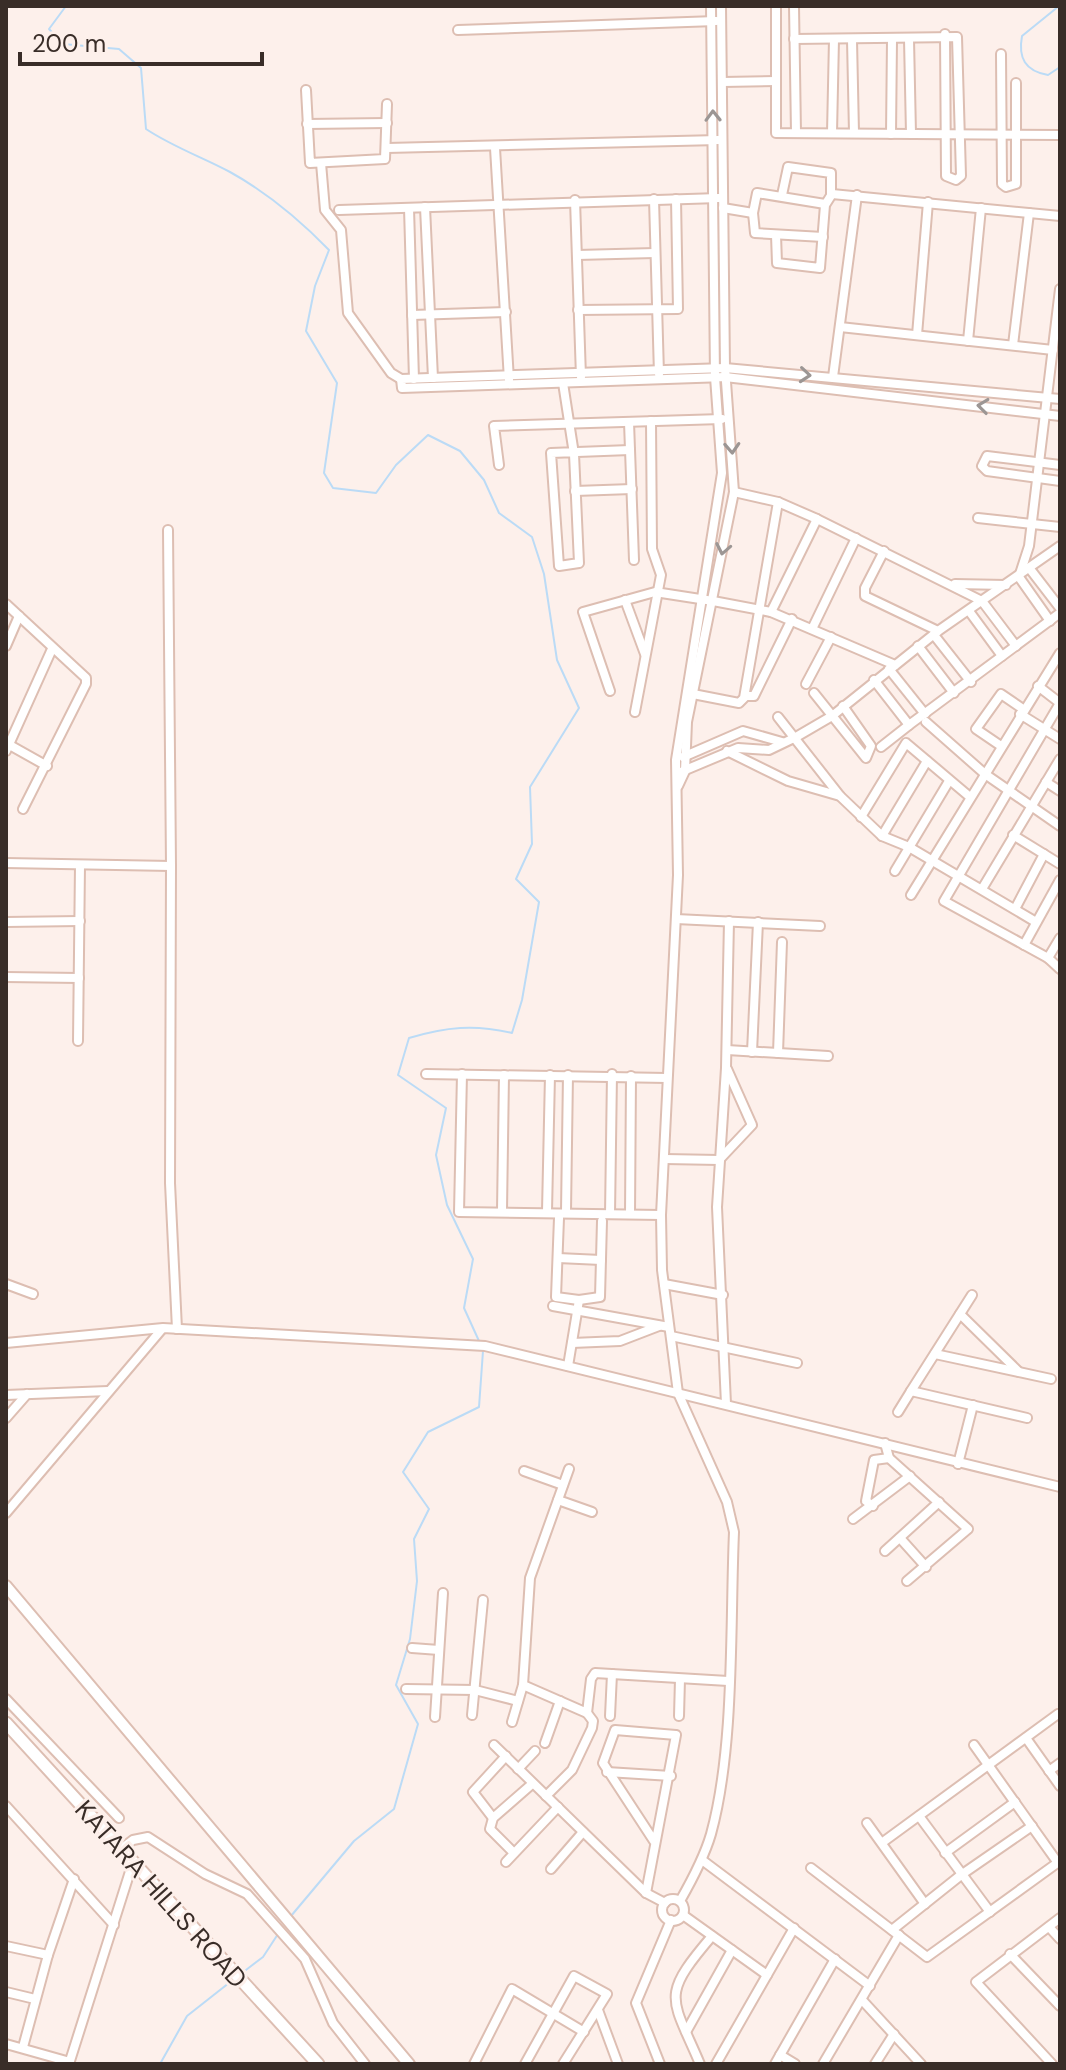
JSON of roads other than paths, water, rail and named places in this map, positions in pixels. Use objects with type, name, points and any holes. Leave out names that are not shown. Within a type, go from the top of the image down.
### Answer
[{"type":"main road","name":"KATARA HILLS ROAD","points":[[6,1723],[266,2011],[318,2064]]},
{"type":"street","points":[[711,6],[714,141],[721,202]]},
{"type":"street","points":[[721,6],[724,140],[721,202],[721,489],[702,599],[677,786],[676,919],[661,1215],[667,1329],[678,1393],[727,1502],[734,1532],[722,1768],[711,1833],[702,1860],[680,1901],[683,1915],[767,1975]]},
{"type":"street","points":[[776,6],[776,133],[1060,135]]},
{"type":"street","points":[[794,6],[796,133]]},
{"type":"street","points":[[458,30],[721,21]]},
{"type":"street","points":[[794,39],[892,40],[945,34],[959,39],[961,176],[956,180],[946,176],[945,34]]},
{"type":"street","points":[[832,133],[834,39]]},
{"type":"street","points":[[909,39],[911,134]]},
{"type":"street","points":[[852,40],[854,133]]},
{"type":"street","points":[[891,134],[892,40]]},
{"type":"street","points":[[1001,54],[1002,184],[1013,188],[1018,135],[1016,83]]},
{"type":"street","points":[[723,82],[776,81]]},
{"type":"street","points":[[306,90],[308,160],[321,163],[383,160],[387,148],[387,104]]},
{"type":"street","points":[[307,124],[387,123]]},
{"type":"street","points":[[387,148],[495,148],[724,140]]},
{"type":"street","points":[[495,148],[509,380]]},
{"type":"street","points":[[321,163],[325,210],[341,230],[348,313],[391,373],[401,379],[563,383],[581,378]]},
{"type":"street","points":[[776,235],[777,263],[819,268],[825,204],[831,194],[831,173],[788,167],[782,195]]},
{"type":"street","points":[[823,237],[753,232],[753,213],[755,194],[782,195],[825,204]]},
{"type":"street","points":[[831,194],[1060,216]]},
{"type":"street","points":[[833,377],[857,195]]},
{"type":"street","points":[[654,199],[659,375]]},
{"type":"street","points":[[578,310],[678,309],[676,199]]},
{"type":"street","points":[[339,210],[676,199],[721,202],[753,213]]},
{"type":"street","points":[[575,200],[581,378]]},
{"type":"street","points":[[917,335],[928,202]]},
{"type":"street","points":[[425,207],[433,378]]},
{"type":"street","points":[[409,208],[414,379]]},
{"type":"street","points":[[968,341],[981,208]]},
{"type":"street","points":[[1013,345],[1029,213]]},
{"type":"street","points":[[577,255],[655,253]]},
{"type":"street","points":[[1019,577],[1029,546],[1060,289]]},
{"type":"street","points":[[412,315],[506,312]]},
{"type":"street","points":[[840,327],[1053,350]]},
{"type":"street","points":[[401,379],[402,388],[509,380],[720,373],[833,377],[1060,399]]},
{"type":"street","points":[[720,373],[1060,416]]},
{"type":"street","points":[[681,758],[734,492],[731,419],[720,373]]},
{"type":"street","points":[[563,383],[574,454],[579,563],[559,566],[551,453],[574,454],[630,450]]},
{"type":"street","points":[[499,465],[494,426],[731,419]]},
{"type":"street","points":[[635,712],[655,592],[661,575],[652,549],[651,421]]},
{"type":"street","points":[[629,422],[634,560]]},
{"type":"street","points":[[1060,465],[987,456],[982,460],[987,471],[1060,481]]},
{"type":"street","points":[[575,491],[632,489]]},
{"type":"street","points":[[734,492],[778,502],[817,519],[982,601],[1016,646]]},
{"type":"street","points":[[693,694],[739,703],[745,696],[766,611],[778,502]]},
{"type":"street","points":[[978,518],[1060,527]]},
{"type":"street","points":[[766,611],[817,519]]},
{"type":"street","points":[[168,530],[170,1183],[177,1329]]},
{"type":"street","points":[[812,629],[856,538]]},
{"type":"street","points":[[680,771],[742,747],[769,750],[832,716],[918,646],[1060,546]]},
{"type":"street","points":[[884,551],[865,588],[865,596],[936,633],[971,682]]},
{"type":"street","points":[[881,747],[909,725],[926,718],[1060,610],[1030,569]]},
{"type":"street","points":[[1019,577],[1050,621]]},
{"type":"street","points":[[950,584],[1007,585]]},
{"type":"street","points":[[610,691],[583,612],[655,592],[766,611],[792,619],[892,667],[926,718],[985,774],[1060,826]]},
{"type":"street","points":[[625,600],[645,655]]},
{"type":"street","points":[[6,604],[86,678],[86,684],[47,766],[23,809]]},
{"type":"street","points":[[969,611],[1002,656]]},
{"type":"street","points":[[6,646],[19,616]]},
{"type":"street","points":[[745,696],[754,696],[792,619]]},
{"type":"street","points":[[806,684],[831,637]]},
{"type":"street","points":[[918,646],[954,693]]},
{"type":"street","points":[[47,766],[7,746],[52,649]]},
{"type":"street","points":[[911,895],[1060,653]]},
{"type":"street","points":[[874,680],[909,725]]},
{"type":"street","points":[[1038,686],[1060,703],[944,901],[1048,958],[1060,969]]},
{"type":"street","points":[[814,693],[866,758],[871,746],[843,706]]},
{"type":"street","points":[[1001,746],[976,729],[1001,694],[1060,739]]},
{"type":"street","points":[[778,717],[840,796],[882,836],[909,847],[1036,922]]},
{"type":"street","points":[[681,758],[739,732],[747,731],[783,742]]},
{"type":"street","points":[[727,751],[739,732]]},
{"type":"street","points":[[861,817],[906,743],[970,797]]},
{"type":"street","points":[[727,751],[788,781],[840,796]]},
{"type":"street","points":[[982,889],[1046,782],[1057,772],[1060,759]]},
{"type":"street","points":[[882,836],[927,761]]},
{"type":"street","points":[[895,871],[949,781]]},
{"type":"street","points":[[1046,782],[1060,791]]},
{"type":"street","points":[[1013,835],[1060,864]]},
{"type":"street","points":[[1015,909],[1044,854]]},
{"type":"street","points":[[6,863],[171,866]]},
{"type":"street","points":[[78,1041],[80,865]]},
{"type":"street","points":[[1024,945],[1060,880]]},
{"type":"street","points":[[676,919],[820,926]]},
{"type":"street","points":[[6,922],[80,921]]},
{"type":"street","points":[[726,1404],[717,1207],[727,1050],[729,921]]},
{"type":"street","points":[[752,1052],[758,922]]},
{"type":"street","points":[[1048,958],[1060,938]]},
{"type":"street","points":[[778,1053],[782,942]]},
{"type":"street","points":[[6,977],[79,978]]},
{"type":"street","points":[[727,1050],[828,1056]]},
{"type":"street","points":[[665,1159],[719,1160],[752,1125],[726,1068]]},
{"type":"street","points":[[426,1074],[612,1074],[667,1078]]},
{"type":"street","points":[[462,1074],[459,1212],[502,1210],[661,1215]]},
{"type":"street","points":[[610,1214],[612,1074]]},
{"type":"street","points":[[502,1210],[504,1075]]},
{"type":"street","points":[[547,1211],[550,1075]]},
{"type":"street","points":[[566,1211],[568,1075]]},
{"type":"street","points":[[630,1214],[631,1076]]},
{"type":"street","points":[[549,1142],[567,1141]]},
{"type":"street","points":[[611,1144],[630,1144]]},
{"type":"street","points":[[559,1218],[556,1297],[722,1347],[797,1363]]},
{"type":"street","points":[[553,1306],[599,1300],[602,1221]]},
{"type":"street","points":[[558,1258],[601,1260]]},
{"type":"street","points":[[6,1284],[33,1294]]},
{"type":"street","points":[[664,1284],[723,1295]]},
{"type":"street","points":[[898,1412],[972,1295]]},
{"type":"street","points":[[568,1366],[579,1305]]},
{"type":"street","points":[[960,1314],[1019,1372]]},
{"type":"street","points":[[6,1513],[163,1328]]},
{"type":"street","points":[[6,1343],[163,1328],[480,1346],[1060,1487]]},
{"type":"street","points":[[572,1343],[620,1341],[667,1329]]},
{"type":"street","points":[[935,1354],[1051,1379]]},
{"type":"street","points":[[6,1395],[108,1391]]},
{"type":"street","points":[[911,1391],[1027,1418]]},
{"type":"street","points":[[6,1418],[27,1394]]},
{"type":"street","points":[[958,1464],[973,1405]]},
{"type":"street","points":[[885,1443],[889,1458],[968,1529],[907,1581]]},
{"type":"street","points":[[873,1506],[866,1501],[874,1460],[885,1443]]},
{"type":"street","points":[[874,1460],[889,1458]]},
{"type":"street","points":[[512,1722],[523,1685],[529,1585],[569,1469]]},
{"type":"street","points":[[524,1471],[563,1485]]},
{"type":"street","points":[[853,1519],[910,1476]]},
{"type":"street","points":[[558,1500],[592,1512]]},
{"type":"street","points":[[885,1551],[939,1502]]},
{"type":"street","points":[[900,1538],[926,1567]]},
{"type":"street","points":[[6,1586],[257,1885],[310,1956],[333,2023],[365,2064]]},
{"type":"street","points":[[435,1717],[443,1593]]},
{"type":"street","points":[[472,1715],[483,1600]]},
{"type":"street","points":[[412,1648],[439,1650]]},
{"type":"street","points":[[587,1713],[591,1679],[595,1673],[728,1681]]},
{"type":"street","points":[[610,1716],[612,1674]]},
{"type":"street","points":[[679,1716],[680,1679]]},
{"type":"street","points":[[523,1685],[587,1713],[593,1721],[572,1770],[546,1796]]},
{"type":"street","points":[[406,1689],[475,1690],[518,1701]]},
{"type":"street","points":[[6,1699],[119,1818]]},
{"type":"street","points":[[545,1743],[560,1701]]},
{"type":"street","points":[[883,1842],[1058,1714]]},
{"type":"street","points":[[646,1893],[654,1841],[671,1776],[676,1735],[615,1730],[603,1763],[654,1841]]},
{"type":"street","points":[[1026,1738],[1060,1786]]},
{"type":"street","points":[[494,1745],[646,1893],[665,1903]]},
{"type":"street","points":[[811,1868],[927,1957],[1059,1862],[974,1745]]},
{"type":"street","points":[[518,1769],[535,1751]]},
{"type":"street","points":[[493,1818],[473,1792],[506,1756]]},
{"type":"street","points":[[1049,1771],[1060,1763]]},
{"type":"street","points":[[607,1772],[671,1776]]},
{"type":"street","points":[[514,1853],[490,1829],[493,1818],[532,1784]]},
{"type":"street","points":[[945,1853],[1015,1802]]},
{"type":"street","points":[[6,1806],[114,1925]]},
{"type":"street","points":[[506,1862],[558,1807]]},
{"type":"street","points":[[919,1816],[990,1912]]},
{"type":"street","points":[[867,1823],[925,1904]]},
{"type":"street","points":[[823,2064],[870,1986],[896,1932],[961,1875],[1032,1826]]},
{"type":"street","points":[[551,1869],[583,1832]]},
{"type":"street","points":[[121,1849],[133,1840],[148,1837],[205,1874],[247,1894],[310,1956],[409,2064]]},
{"type":"street","points":[[702,1860],[870,1986]]},
{"type":"street","points":[[6,2044],[69,2063],[133,1862]]},
{"type":"street","points":[[23,2047],[48,1955],[74,1879]]},
{"type":"street","points":[[665,1903],[674,1899],[680,1901]]},
{"type":"street","points":[[665,1903],[663,1913],[671,1920]]},
{"type":"street","points":[[660,2064],[636,2003],[671,1920],[683,1915]]},
{"type":"street","points":[[1052,2064],[977,1987],[980,1977],[1060,1918]]},
{"type":"street","points":[[1049,1927],[1060,1939]]},
{"type":"street","points":[[716,2064],[794,1928]]},
{"type":"street","points":[[700,2064],[673,2004],[682,1971],[712,1936]]},
{"type":"street","points":[[6,1946],[48,1955]]},
{"type":"street","points":[[686,2032],[732,1950]]},
{"type":"street","points":[[1010,1954],[1060,2006]]},
{"type":"street","points":[[775,2064],[835,1959]]},
{"type":"street","points":[[525,2064],[574,1976],[607,1994],[563,2064]]},
{"type":"street","points":[[474,2064],[512,1989],[584,2032]]},
{"type":"street","points":[[6,1992],[35,1999]]},
{"type":"street","points":[[862,2000],[921,2064]]},
{"type":"street","points":[[598,2010],[618,2064]]},
{"type":"street","points":[[875,2064],[894,2034]]},
{"type":"street","points":[[780,2055],[795,2064]]},
{"type":"street","points":[[906,2064],[913,2055]]},
{"type":"waterway","points":[[66,6],[49,29],[63,44],[119,49],[141,68],[146,129],[257,189],[295,217],[329,250],[315,286],[306,331],[337,383],[324,473],[333,488],[376,493],[396,465],[428,435],[460,451],[484,480],[499,513],[532,537],[544,574],[557,660],[579,708],[530,787],[532,844],[516,879],[539,902],[522,1000],[512,1033],[460,1028],[409,1038],[398,1075],[446,1108],[436,1155],[447,1205],[473,1259],[464,1308],[479,1341]]},
{"type":"waterway","points":[[998,6],[1015,6]]},
{"type":"waterway","points":[[1059,6],[1022,36],[1021,51],[1029,67],[1040,73],[1048,75],[1060,67]]},
{"type":"waterway","points":[[291,1916],[354,1841],[394,1809],[418,1724],[396,1685],[410,1639],[417,1581],[414,1539],[429,1509],[403,1472],[428,1432],[479,1407],[483,1351]]},
{"type":"waterway","points":[[242,1973],[263,1957],[278,1934]]},
{"type":"waterway","points":[[160,2064],[187,2016],[234,1979]]}]
